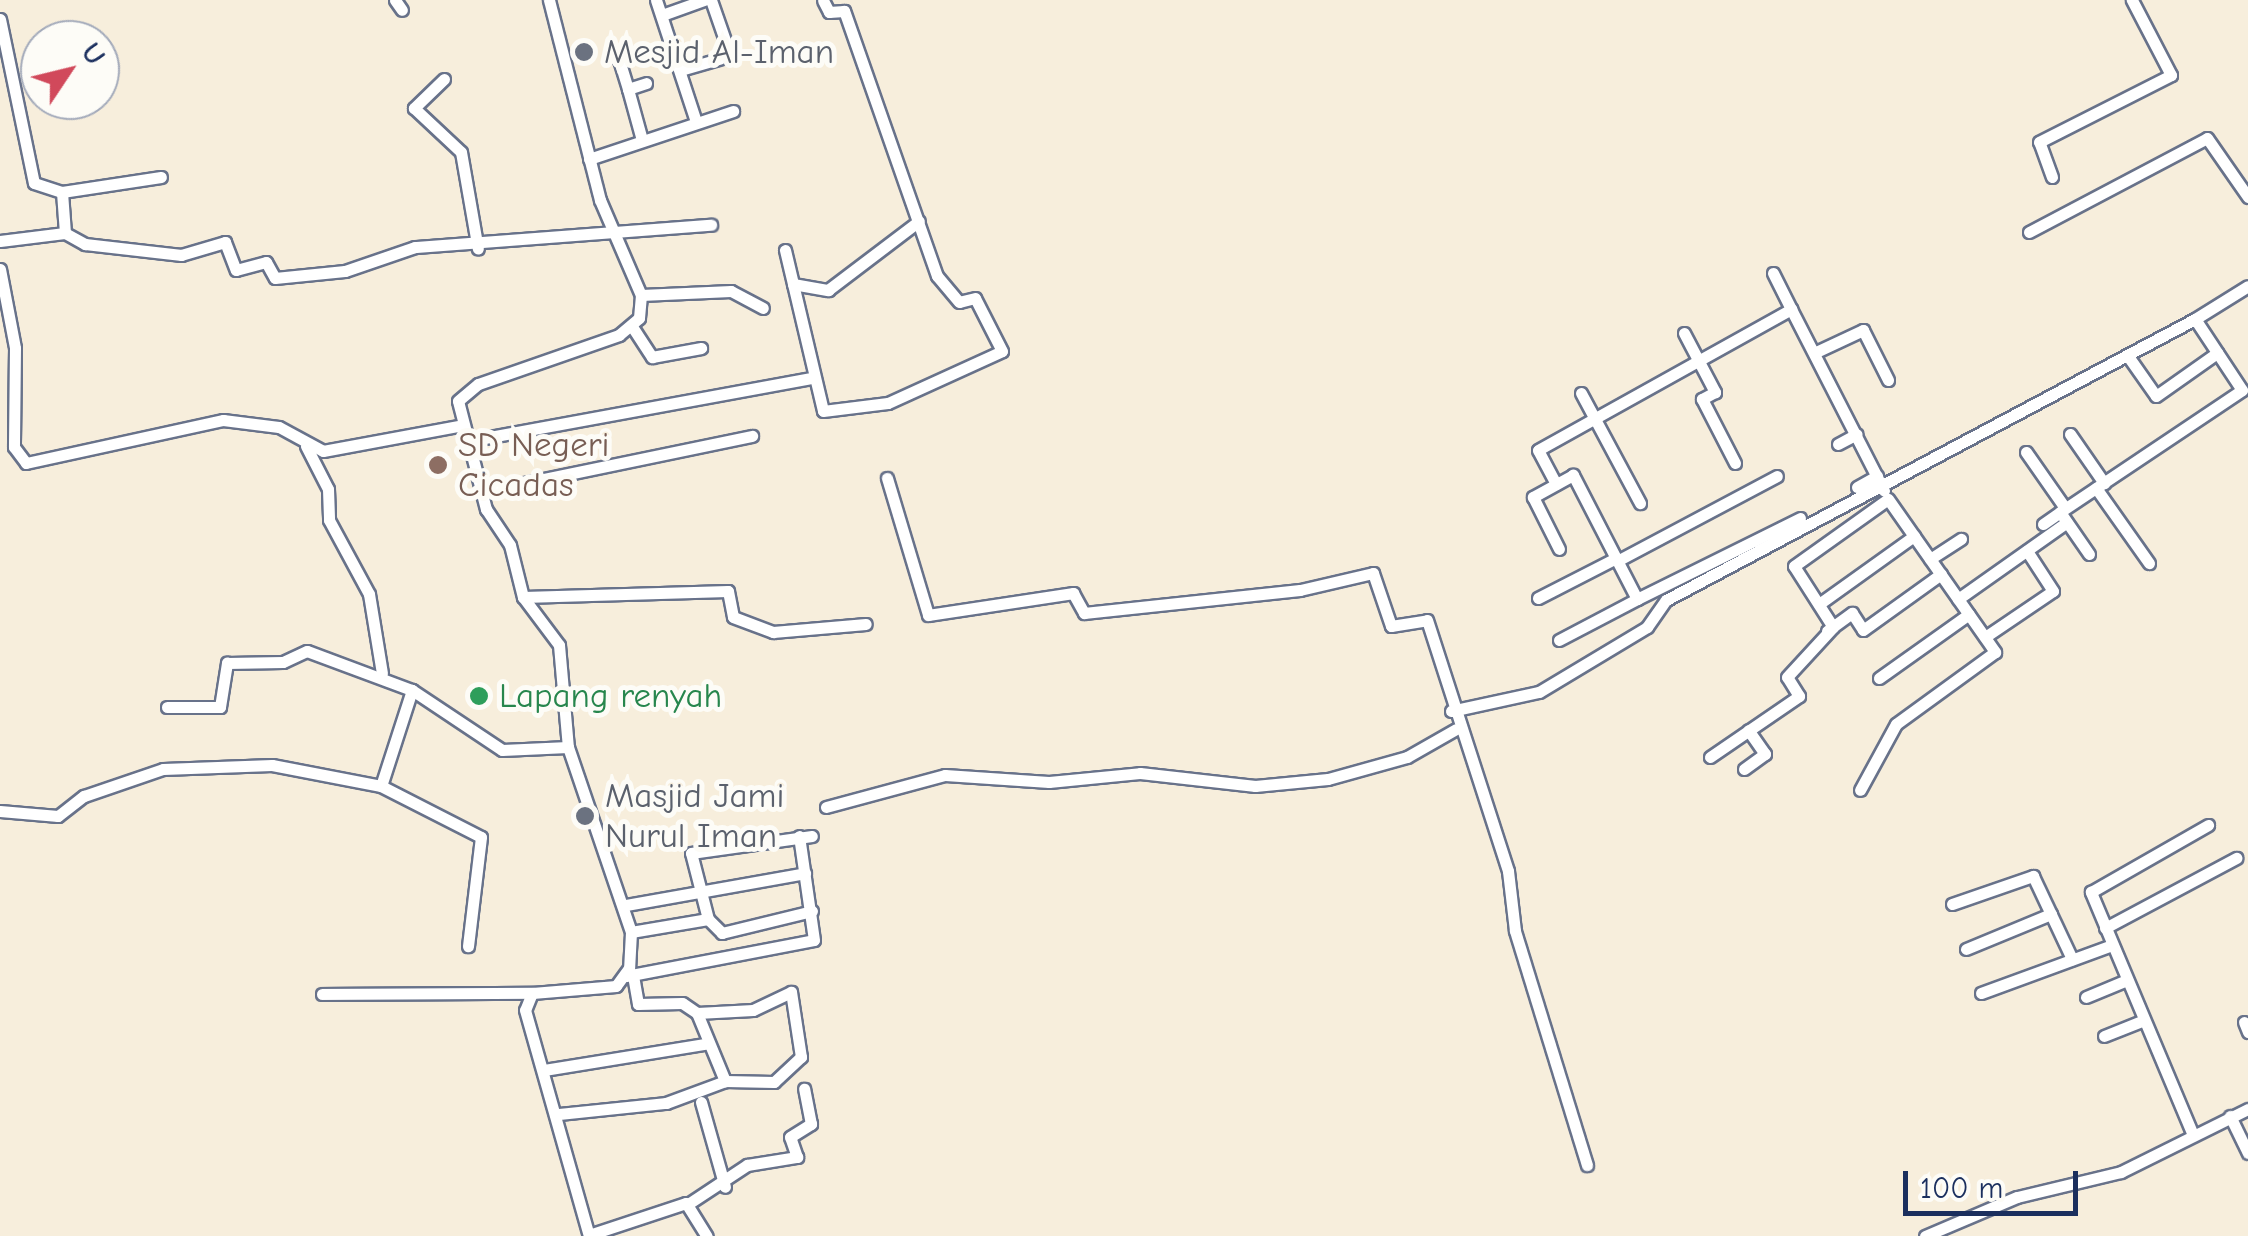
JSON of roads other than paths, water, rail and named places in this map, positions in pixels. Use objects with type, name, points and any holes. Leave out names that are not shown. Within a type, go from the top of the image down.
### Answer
[{"type":"street","points":[[548,0],[588,158],[613,238],[641,295],[633,328],[652,357],[701,348]]},
{"type":"street","points":[[656,0],[684,69],[696,122]]},
{"type":"street","points":[[662,16],[708,0],[726,43]]},
{"type":"street","points":[[785,250],[810,378],[823,411],[888,404],[1002,351],[974,298],[956,300],[937,276],[844,11],[829,12],[823,0]]},
{"type":"street","points":[[2052,177],[2039,142],[2171,74],[2132,0]]},
{"type":"street","points":[[0,20],[34,183],[62,192],[161,177]]},
{"type":"street","points":[[638,52],[619,60],[642,140]]},
{"type":"street","points":[[684,69],[720,59]]},
{"type":"street","points":[[444,79],[414,108],[461,152],[478,249]]},
{"type":"street","points":[[628,89],[646,83]]},
{"type":"street","points":[[588,158],[732,110]]},
{"type":"street","points":[[2030,232],[2207,138],[2248,197]]},
{"type":"street","points":[[62,192],[65,233]]},
{"type":"street","points":[[792,284],[828,290],[918,220]]},
{"type":"street","points":[[0,240],[65,233],[85,244],[182,256],[225,242],[236,270],[266,262],[275,278],[345,271],[414,247],[478,249],[613,238],[711,224]]},
{"type":"street","points":[[0,269],[15,348],[14,446]]},
{"type":"street","points":[[1773,273],[1883,488],[1996,652],[1896,724],[1860,790]]},
{"type":"street","points":[[1452,711],[1539,692],[1647,627],[1656,606],[1883,488],[2195,319],[2248,286]]},
{"type":"street","points":[[641,295],[731,291],[763,308]]},
{"type":"street","points":[[1556,484],[1538,450],[1791,309]]},
{"type":"street","points":[[1958,599],[2027,550],[2100,486],[2242,390],[2195,319]]},
{"type":"street","points":[[559,1114],[666,1103],[725,1081],[774,1082],[796,1064],[792,994],[753,1010],[697,1013],[682,1003],[638,1004],[630,976],[631,932],[626,905],[568,747],[558,645],[523,597],[510,544],[481,492],[464,425],[465,391],[633,328]]},
{"type":"street","points":[[1816,352],[1863,330],[1888,380]]},
{"type":"street","points":[[1684,333],[1715,392],[1702,399],[1735,463]]},
{"type":"street","points":[[2130,359],[2156,396],[2217,353]]},
{"type":"street","points":[[468,441],[810,378]]},
{"type":"street","points":[[1580,393],[1640,503]]},
{"type":"street","points":[[0,444],[14,446],[34,464],[223,420],[279,427],[323,451],[464,425]]},
{"type":"street","points":[[1838,444],[1857,434]]},
{"type":"street","points":[[2070,434],[2149,563]]},
{"type":"street","points":[[481,492],[752,436]]},
{"type":"street","points":[[304,442],[328,489],[329,520],[369,594],[382,673]]},
{"type":"street","points":[[2026,452],[2089,554]]},
{"type":"street","points":[[1834,626],[1794,566],[1883,488],[1940,456]]},
{"type":"street","points":[[1559,548],[1533,497],[1574,476],[1636,599]]},
{"type":"street","points":[[1538,598],[1777,476]]},
{"type":"street","points":[[887,478],[928,615],[1073,593],[1084,613],[1374,573],[1391,626],[1428,621],[1456,729],[1508,871],[1514,931],[1586,1165]]},
{"type":"street","points":[[1857,487],[1883,488]]},
{"type":"street","points":[[2043,524],[2064,514]]},
{"type":"street","points":[[1559,640],[1800,518]]},
{"type":"street","points":[[1818,604],[1914,536]]},
{"type":"street","points":[[1930,558],[1961,538]]},
{"type":"street","points":[[1985,638],[2054,591],[2027,550]]},
{"type":"street","points":[[1710,757],[1798,696],[1787,677],[1799,663],[1794,655],[1852,613],[1862,630],[1941,574]]},
{"type":"street","points":[[523,597],[728,592],[735,618],[773,632],[866,624]]},
{"type":"street","points":[[1878,678],[1969,614]]},
{"type":"street","points":[[168,707],[225,704],[230,662],[283,662],[307,651],[382,673],[502,750],[568,747]]},
{"type":"street","points":[[381,786],[412,690]]},
{"type":"street","points":[[826,807],[945,775],[1049,782],[1140,773],[1254,786],[1328,778],[1408,758],[1456,729]]},
{"type":"street","points":[[1744,769],[1765,754],[1748,730]]},
{"type":"street","points":[[0,811],[58,816],[84,796],[163,769],[272,765],[381,786],[481,837],[468,946]]},
{"type":"street","points":[[2193,1135],[2105,928],[2092,888],[2208,824]]},
{"type":"street","points":[[322,994],[601,989],[630,976],[810,941],[812,911],[805,873],[806,836],[693,851],[708,919]]},
{"type":"street","points":[[2105,928],[2236,858]]},
{"type":"street","points":[[626,905],[702,896],[805,873]]},
{"type":"street","points":[[1952,904],[2029,874],[2072,960]]},
{"type":"street","points":[[631,932],[708,919],[732,933],[812,911]]},
{"type":"street","points":[[1966,949],[2051,914]]},
{"type":"street","points":[[1981,993],[2112,944]]},
{"type":"street","points":[[2086,997],[2127,980]]},
{"type":"street","points":[[532,992],[527,1028],[559,1114],[589,1236],[688,1204],[724,1187],[748,1165],[796,1157],[790,1137],[811,1124],[804,1089]]},
{"type":"street","points":[[697,1013],[706,1044],[725,1081]]},
{"type":"street","points":[[2104,1036],[2144,1020]]},
{"type":"street","points":[[544,1070],[706,1044]]},
{"type":"street","points":[[700,1102],[724,1187]]},
{"type":"street","points":[[1925,1236],[2017,1198],[2102,1180],[2248,1109]]},
{"type":"street","points":[[2230,1116],[2248,1153]]},
{"type":"street","points":[[688,1204],[708,1236]]},
{"type":"place","name":"Mesjid Al-Iman","points":[[584,52]]},
{"type":"place","name":"SD Negeri Cicadas","points":[[438,465]]},
{"type":"place","name":"Lapang renyah","points":[[479,696]]},
{"type":"place","name":"Masjid Jami Nurul Iman","points":[[585,816]]}]
